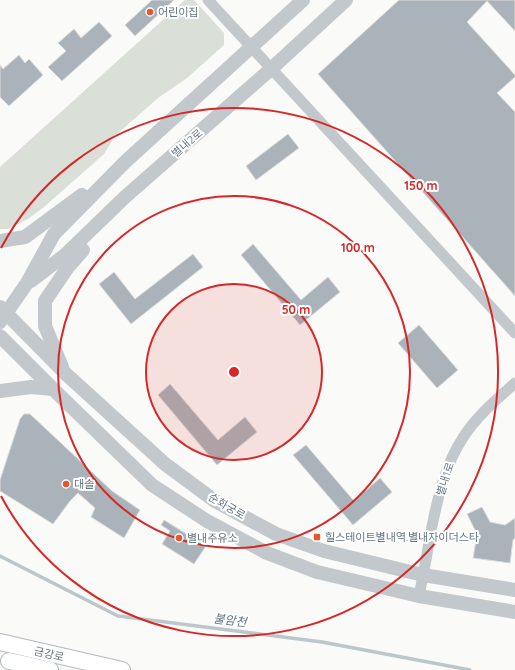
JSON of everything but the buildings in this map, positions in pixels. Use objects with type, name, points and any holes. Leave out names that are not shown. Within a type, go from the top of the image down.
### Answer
[{"type":"main road","points":[[7,644],[4,649],[5,658],[50,670]]},
{"type":"main road","name":"금강로","points":[[7,644],[122,670]]},
{"type":"street","points":[[208,0],[515,333]]},
{"type":"street","name":"별내2로","points":[[2,314],[27,283],[54,234],[125,162],[303,0]]},
{"type":"street","name":"별내2로","points":[[27,283],[65,255],[125,197],[271,69],[346,0]]},
{"type":"street","points":[[0,241],[25,237],[125,162]]},
{"type":"street","points":[[66,374],[45,326],[45,302],[68,267],[90,243],[125,197]]},
{"type":"street","name":"순화궁로","points":[[2,314],[165,464],[215,501],[276,534],[324,551],[423,575],[515,590]]},
{"type":"street","name":"순화궁로","points":[[0,336],[53,390],[152,484],[207,521],[267,553],[318,572],[419,596],[515,612]]},
{"type":"street","name":"별내1로","points":[[419,596],[435,512],[442,484],[452,457],[464,435],[486,408],[515,383]]},
{"type":"street","points":[[0,391],[31,387],[53,390]]},
{"type":"shaded area","points":[[185,0],[194,0],[224,33],[224,45],[187,78],[158,98],[115,136],[104,154],[44,207],[28,219],[8,229],[0,229],[0,167]]},
{"type":"waterway","name":"불암천","points":[[0,556],[118,616],[322,642],[470,670]]},
{"type":"place","name":"어린이집","points":[[150,12]]},
{"type":"place","name":"대솔","points":[[66,484]]},
{"type":"place","name":"힐스테이트별내역.별내자이더스타","points":[[317,537]]},
{"type":"place","name":"별내주유소","points":[[179,538]]}]
